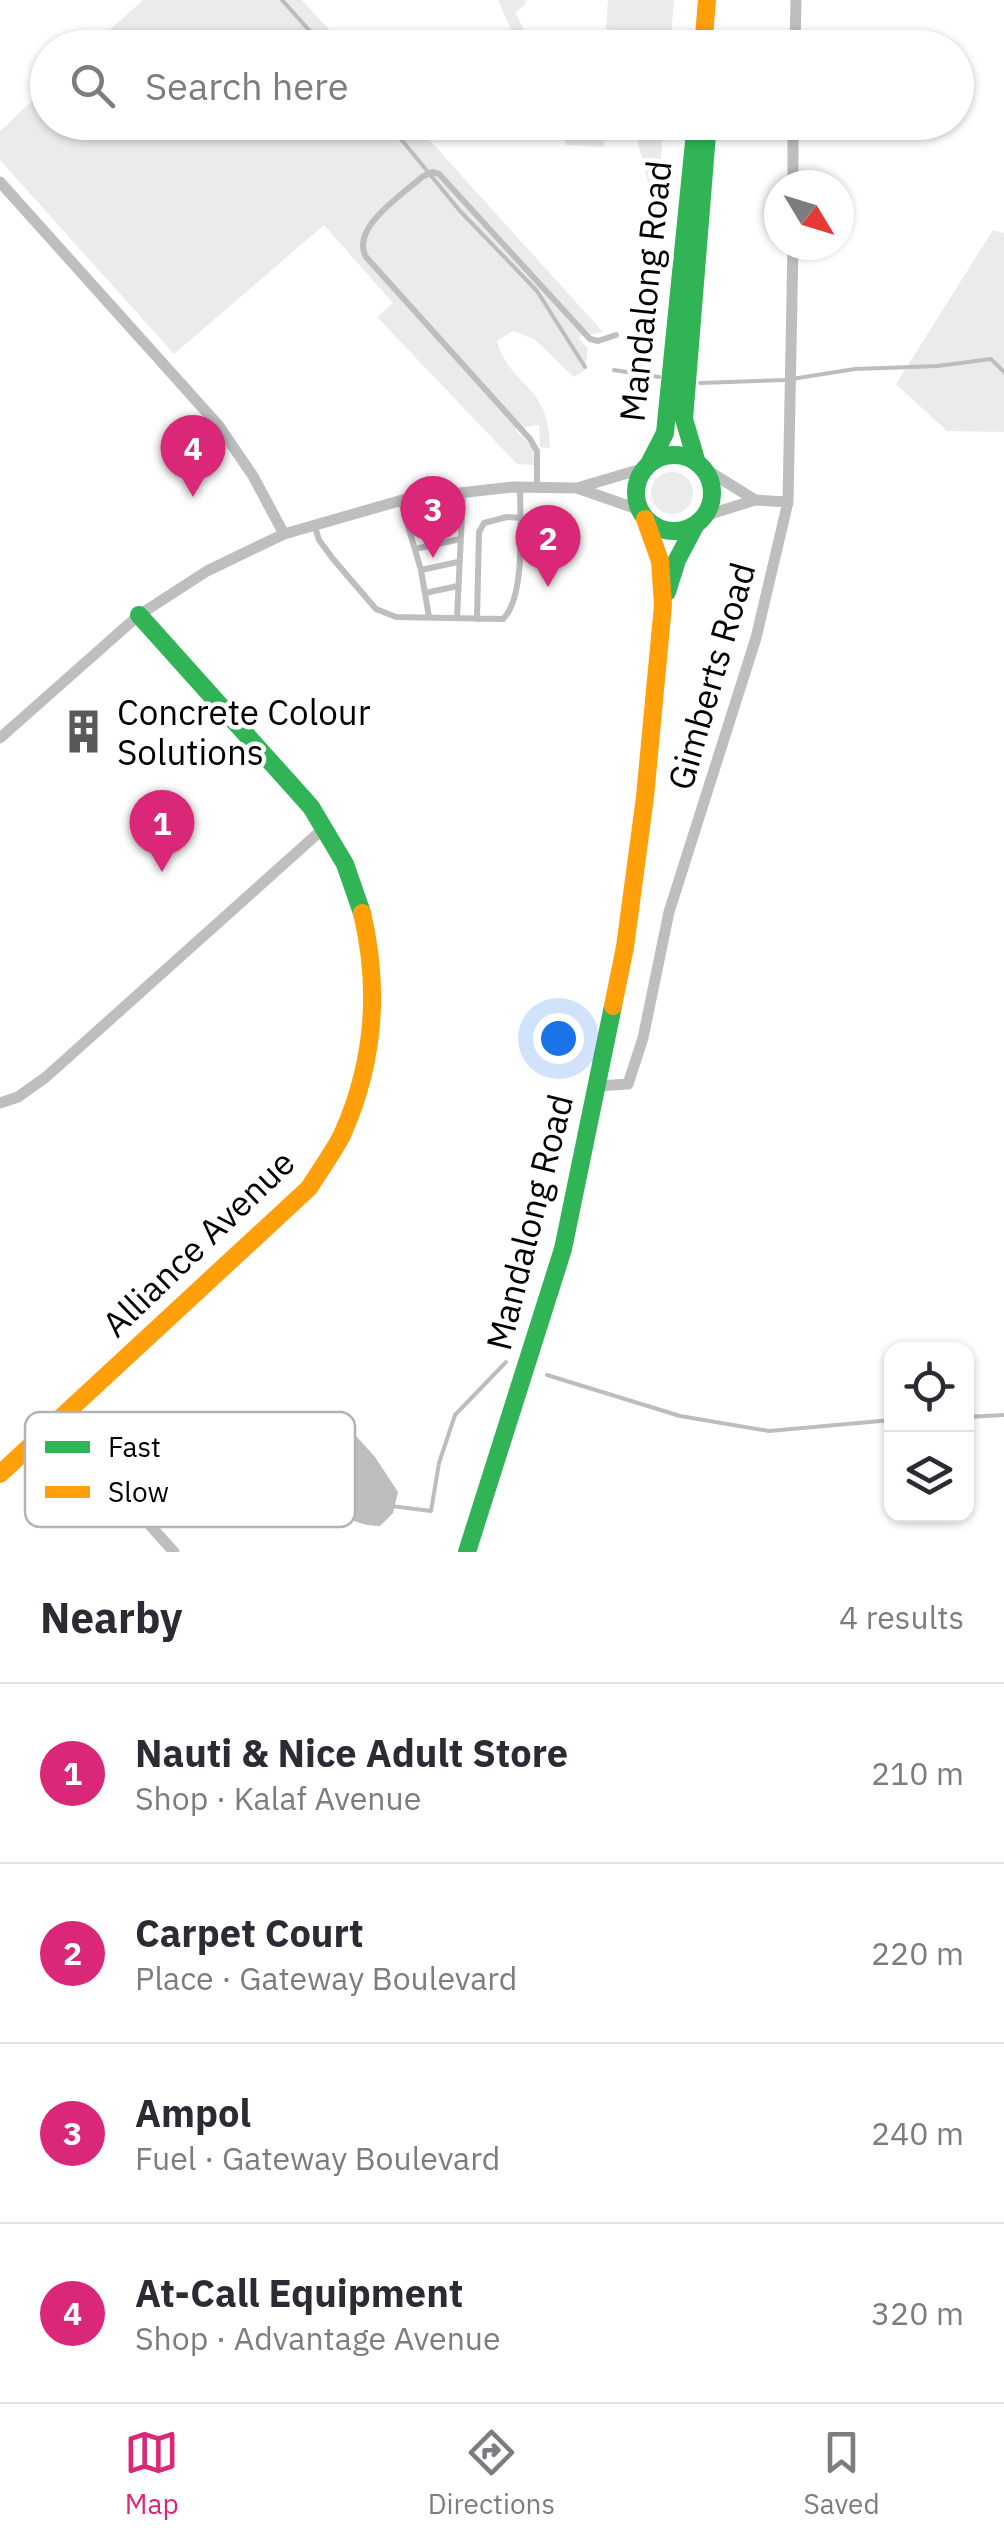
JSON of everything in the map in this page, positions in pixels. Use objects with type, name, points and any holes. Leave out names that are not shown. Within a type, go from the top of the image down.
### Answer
[{"type":"main road","points":[[704,30],[707,0]]},
{"type":"main road","points":[[716,30],[718,0]]},
{"type":"main road","name":"Mandalong Road","points":[[647,466],[665,434],[694,140]]},
{"type":"main road","name":"Mandalong Road","points":[[699,465],[684,419],[707,140]]},
{"type":"main road","points":[[669,455],[687,457],[699,465],[711,486],[712,498],[700,520],[688,529],[668,531],[642,515],[636,490],[647,466],[669,455]]},
{"type":"main road","name":"Mandalong Road","points":[[467,1552],[562,1252],[625,948],[645,798],[663,605],[660,561],[642,515]]},
{"type":"main road","name":"Mandalong Road","points":[[663,605],[677,560],[700,520]]},
{"type":"main road","name":"Alliance Avenue","points":[[68,1412],[308,1188],[341,1136],[364,1076],[373,1027],[374,967],[360,904],[344,858],[325,826],[140,616]]},
{"type":"main road","name":"Alliance Avenue","points":[[0,1474],[25,1451]]},
{"type":"street","points":[[795,30],[796,0]]},
{"type":"street","points":[[793,140],[793,170]]},
{"type":"street","points":[[0,182],[219,426],[253,476],[284,534]]},
{"type":"street","name":"Gimberts Road","points":[[598,1086],[628,1084],[643,1038],[669,912],[756,638],[788,502],[793,260]]},
{"type":"street","points":[[699,465],[755,500],[788,502]]},
{"type":"street","points":[[0,738],[140,616],[207,571],[284,534],[400,500],[520,487],[577,488],[647,466]]},
{"type":"street","points":[[577,488],[642,515]]},
{"type":"street","name":"Gimberts Road","points":[[700,520],[755,500]]},
{"type":"street","points":[[0,1104],[46,1077],[325,826]]},
{"type":"street","points":[[152,1527],[174,1552]]},
{"type":"lane","points":[[537,487],[537,451],[530,439],[366,257],[363,234],[422,176],[438,174],[590,339],[598,341],[616,335]]},
{"type":"lane","points":[[314,524],[319,540],[333,559],[376,608],[396,617],[503,619],[512,610],[520,487]]},
{"type":"lane","points":[[457,618],[463,493]]},
{"type":"lane","points":[[400,500],[421,570],[429,617]]},
{"type":"lane","points":[[477,618],[479,532],[484,523],[520,518]]},
{"type":"lane","points":[[415,549],[460,538]]},
{"type":"lane","points":[[421,570],[458,562]]},
{"type":"lane","points":[[425,592],[458,586]]},
{"type":"shaded area","points":[[143,0],[302,0],[329,30],[110,30]]},
{"type":"shaded area","points":[[498,0],[527,0],[515,12],[524,30],[511,30]]},
{"type":"shaded area","points":[[608,0],[674,0],[671,30],[606,29]]},
{"type":"shaded area","points":[[30,103],[30,140],[429,140],[603,332],[578,337],[588,349],[585,370],[574,377],[534,339],[513,331],[497,341],[511,369],[536,398],[548,426],[550,448],[540,447],[539,425],[515,429],[533,448],[534,465],[517,464],[377,317],[393,303],[324,225],[174,354],[0,160],[0,131]]},
{"type":"shaded area","points":[[564,140],[605,140],[604,147],[566,145]]},
{"type":"shaded area","points":[[637,140],[663,140],[656,214]]},
{"type":"shaded area","points":[[993,230],[1004,233],[1004,432],[947,431],[896,384]]},
{"type":"shaded area","points":[[672,472],[687,478],[693,493],[687,508],[672,514],[657,508],[651,493],[657,478]]},
{"type":"shaded area","points":[[355,1435],[398,1492],[393,1513],[380,1526],[355,1521]]},
{"type":"waterway","points":[[282,0],[309,30]]},
{"type":"waterway","points":[[402,140],[460,211],[537,291],[585,367]]},
{"type":"waterway","points":[[700,383],[785,380],[855,369],[938,366],[991,359],[1004,372]]},
{"type":"waterway","points":[[614,370],[659,377]]},
{"type":"waterway","points":[[391,1506],[431,1511],[439,1463],[455,1415],[506,1362]]},
{"type":"waterway","points":[[547,1375],[680,1416],[769,1431],[884,1421]]},
{"type":"waterway","points":[[974,1417],[1004,1415]]},
{"type":"traffic: fast","points":[[649,464],[665,433],[694,140]]},
{"type":"traffic: fast","points":[[697,463],[684,419],[707,140]]},
{"type":"traffic: fast","points":[[674,455],[701,466],[712,493],[701,520],[674,531],[647,520],[636,493],[647,466],[674,455]]},
{"type":"traffic: fast","points":[[667,592],[677,560],[696,524]]},
{"type":"traffic: fast","points":[[139,615],[311,807],[345,864],[362,913]]},
{"type":"traffic: fast","points":[[467,1552],[563,1249],[613,1006]]},
{"type":"traffic: slow","points":[[704,30],[707,0]]},
{"type":"traffic: slow","points":[[613,1006],[645,797],[663,605],[660,561],[645,519]]},
{"type":"traffic: slow","points":[[67,1412],[309,1188],[331,1155],[353,1108],[371,1026],[371,970],[362,913]]},
{"type":"traffic: slow","points":[[0,1474],[25,1451]]},
{"type":"place","name":"At-Call Equipment","points":[[193,497]]},
{"type":"place","name":"Ampol","points":[[433,558]]},
{"type":"place","name":"Carpet Court","points":[[548,587]]},
{"type":"place","name":"Concrete Colour Solutions","points":[[84,732]]},
{"type":"place","name":"Nauti & Nice Adult Store","points":[[162,872]]}]
